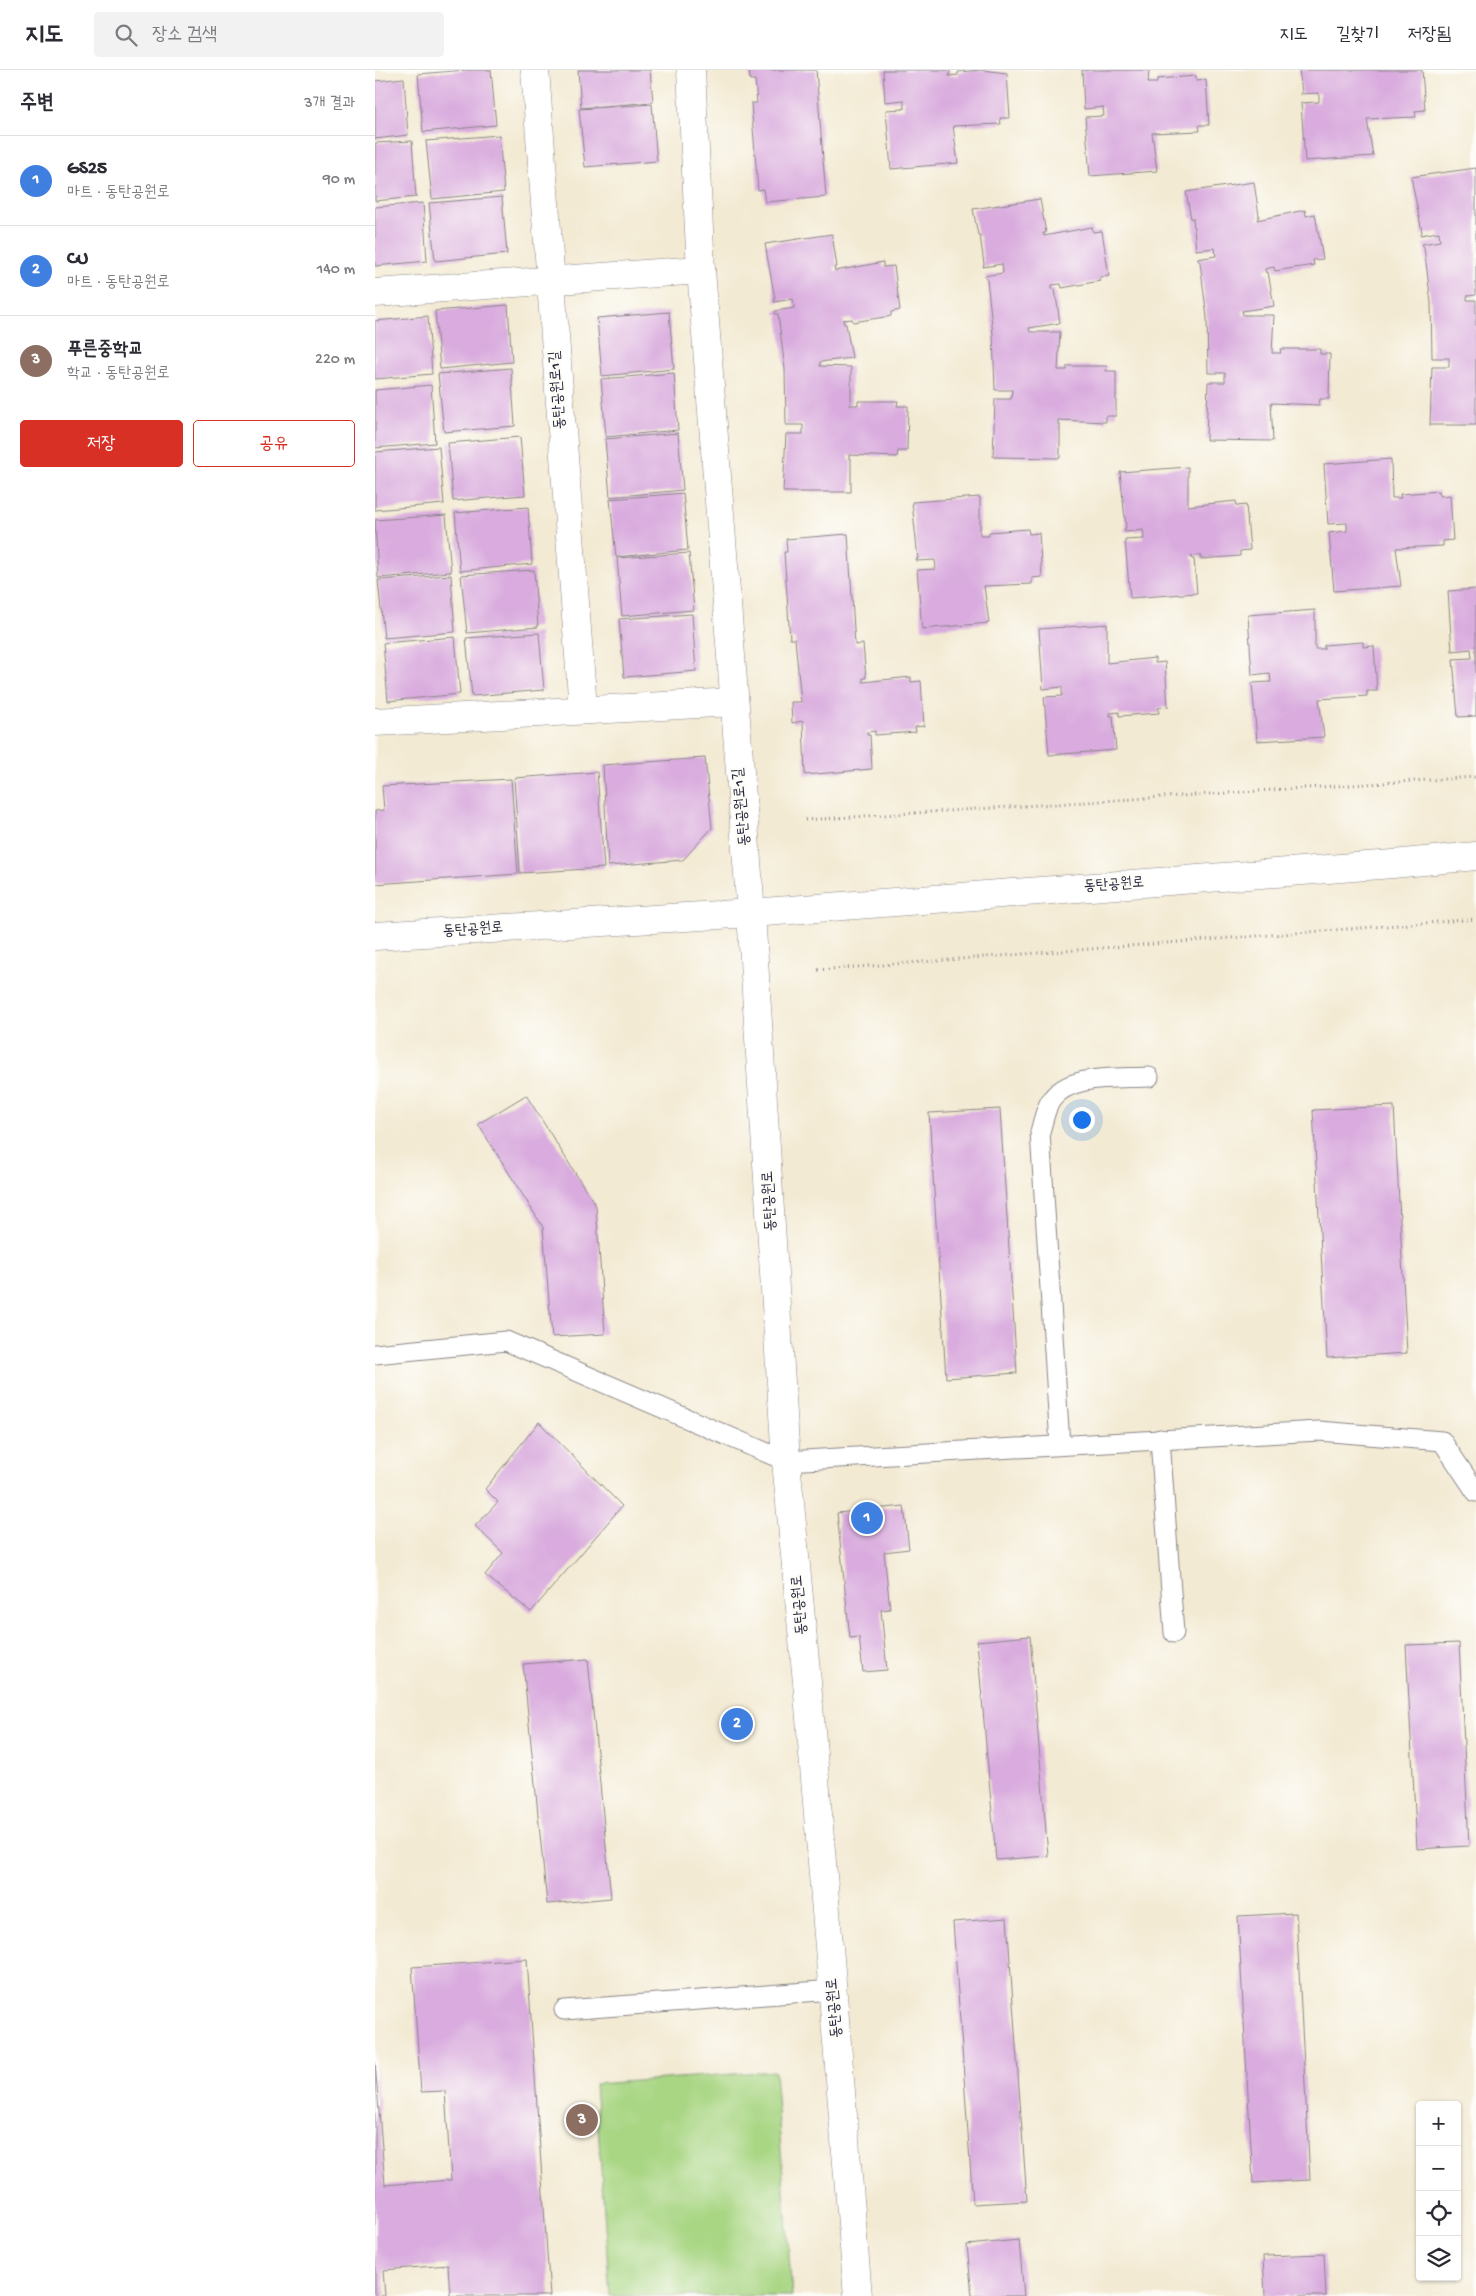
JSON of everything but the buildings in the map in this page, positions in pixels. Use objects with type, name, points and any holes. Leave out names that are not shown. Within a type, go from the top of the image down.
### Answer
[{"type":"street","name":"동탄공원로1길","points":[[535,70],[583,709]]},
{"type":"street","name":"동탄공원로1길","points":[[691,70],[701,270],[751,912]]},
{"type":"street","points":[[375,293],[701,270]]},
{"type":"street","points":[[375,722],[734,702]]},
{"type":"street","points":[[1393,864],[1476,837]]},
{"type":"street","name":"동탄공원로","points":[[375,936],[751,912],[1393,864],[1476,856]]},
{"type":"street","name":"동탄공원로","points":[[751,912],[786,1461],[858,2296]]},
{"type":"lane","points":[[1060,1445],[1040,1132],[1049,1102],[1060,1090],[1078,1082],[1149,1077]]},
{"type":"lane","points":[[375,1354],[506,1341],[786,1461],[1319,1431],[1442,1441],[1476,1492]]},
{"type":"lane","points":[[1160,1439],[1173,1633]]},
{"type":"lane","points":[[564,2010],[833,1990]]},
{"type":"path","points":[[805,820],[1476,777]]},
{"type":"path","points":[[818,970],[1476,919]]},
{"type":"green space","points":[[775,2071],[792,2296],[610,2296],[595,2084]]},
{"type":"place","name":"GS25","points":[[867,1518]]},
{"type":"place","name":"CU","points":[[737,1724]]},
{"type":"place","name":"푸른중학교","points":[[582,2120]]}]
